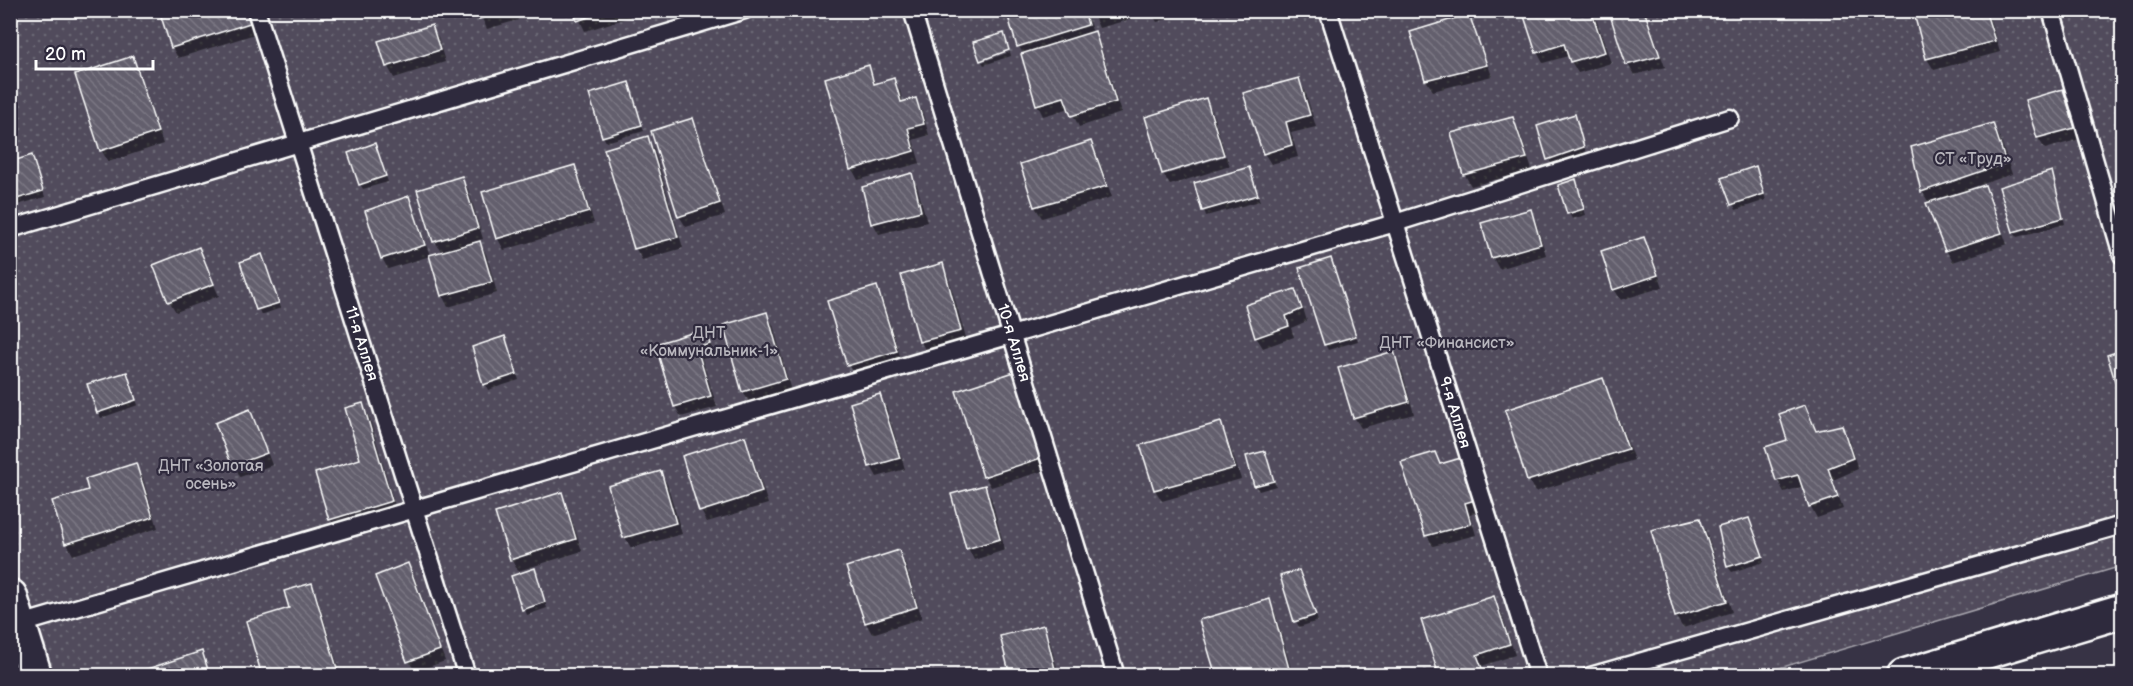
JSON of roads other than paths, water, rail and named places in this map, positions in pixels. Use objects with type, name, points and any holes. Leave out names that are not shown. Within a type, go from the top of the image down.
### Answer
[{"type":"main road","points":[[1904,675],[2122,611]]},
{"type":"main road","points":[[13,616],[35,675]]},
{"type":"lane","name":"11-я Аллея","points":[[256,10],[467,675]]},
{"type":"lane","points":[[10,229],[745,10]]},
{"type":"lane","name":"10-я Аллея","points":[[912,10],[1116,675]]},
{"type":"lane","name":"9-я Аллея","points":[[1328,10],[1538,675]]},
{"type":"lane","points":[[2051,10],[2122,255]]},
{"type":"lane","points":[[13,616],[414,508],[1395,223],[1730,118]]},
{"type":"lane","points":[[1590,675],[2122,525]]},
{"type":"park label","name":"СТ «Труд»","points":[[1973,159]]},
{"type":"park label","name":"ДНТ «Коммунальник-1»","points":[[709,342]]},
{"type":"park label","name":"ДНТ «Финансист»","points":[[1447,343]]},
{"type":"park label","name":"ДНТ «Золотая осень»","points":[[211,475]]}]
